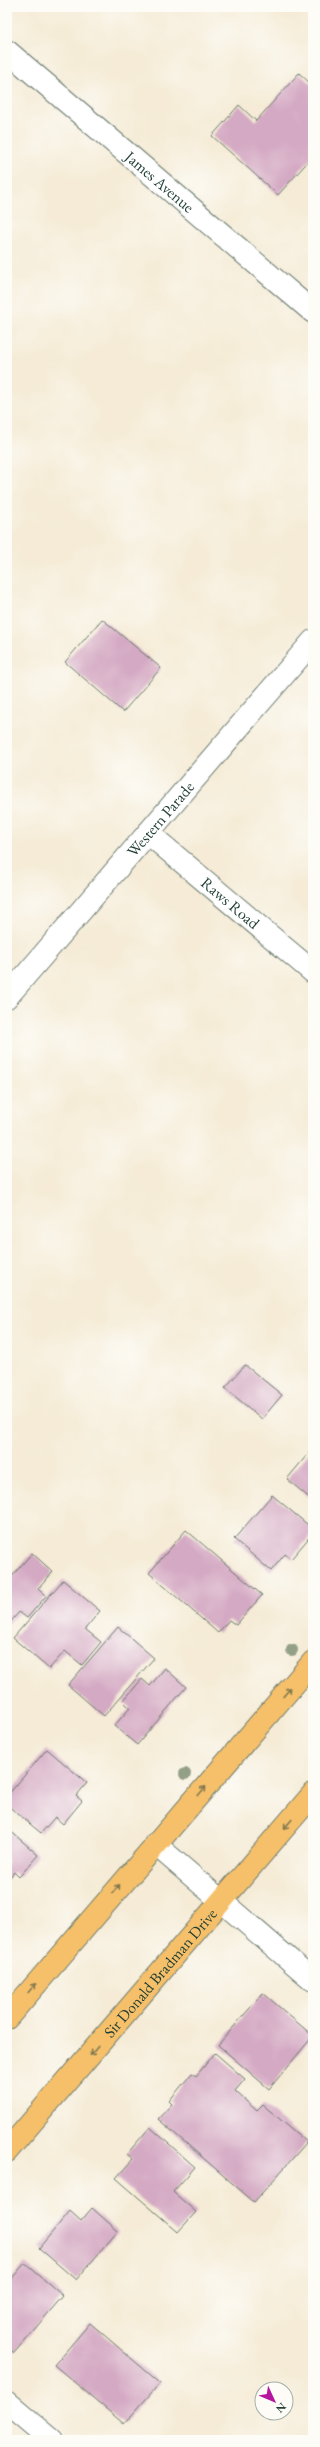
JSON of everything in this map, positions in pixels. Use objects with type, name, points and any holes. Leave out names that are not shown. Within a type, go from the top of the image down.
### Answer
[{"type":"main road","points":[[7,2018],[313,1662]]},
{"type":"main road","name":"Sir Donald Bradman Drive","points":[[7,2151],[223,1902],[313,1794]]},
{"type":"street","name":"James Avenue","points":[[7,51],[313,312]]},
{"type":"street","name":"Western Parade","points":[[9,992],[313,641]]},
{"type":"street","name":"Raws Road","points":[[148,833],[313,972]]},
{"type":"street","points":[[155,1844],[313,1980]]},
{"type":"street","points":[[7,2402],[52,2440]]},
{"type":"building","points":[[299,73],[313,86],[313,156],[278,195],[212,136],[239,105],[256,121]]},
{"type":"building","points":[[102,619],[161,668],[123,712],[65,662]]},
{"type":"building","points":[[245,1365],[282,1395],[262,1419],[225,1388]]},
{"type":"building","points":[[313,1448],[313,1501],[287,1479]]},
{"type":"building","points":[[272,1495],[313,1529],[313,1533],[291,1559],[285,1554],[271,1571],[234,1539]]},
{"type":"building","points":[[186,1530],[262,1595],[236,1625],[229,1620],[218,1633],[149,1573]]},
{"type":"building","points":[[32,1553],[53,1572],[38,1589],[46,1596],[27,1618],[19,1612],[7,1626],[7,1582]]},
{"type":"building","points":[[63,1580],[100,1611],[85,1629],[101,1642],[82,1665],[65,1651],[49,1669],[13,1638]]},
{"type":"building","points":[[118,1627],[154,1658],[104,1716],[68,1685]]},
{"type":"building","points":[[165,1668],[186,1687],[137,1745],[114,1726],[130,1708],[123,1701],[142,1679],[150,1686]]},
{"type":"building","points":[[47,1749],[87,1783],[76,1796],[82,1801],[63,1824],[55,1817],[41,1833],[7,1805],[7,1796]]},
{"type":"building","points":[[7,1828],[38,1855],[19,1877],[14,1872],[7,1881]]},
{"type":"building","points":[[263,1993],[313,2036],[269,2089],[218,2045]]},
{"type":"building","points":[[215,2053],[245,2079],[235,2091],[257,2111],[263,2105],[307,2142],[254,2202],[158,2119],[172,2104],[169,2101],[192,2073],[196,2076]]},
{"type":"building","points":[[150,2127],[195,2167],[173,2192],[196,2212],[178,2232],[116,2178],[133,2159],[127,2154]]},
{"type":"building","points":[[92,2208],[118,2231],[76,2280],[39,2248],[70,2211],[81,2221]]},
{"type":"building","points":[[25,2263],[63,2296],[14,2353],[7,2346],[7,2284]]},
{"type":"building","points":[[90,2323],[160,2383],[124,2424],[54,2365]]}]
